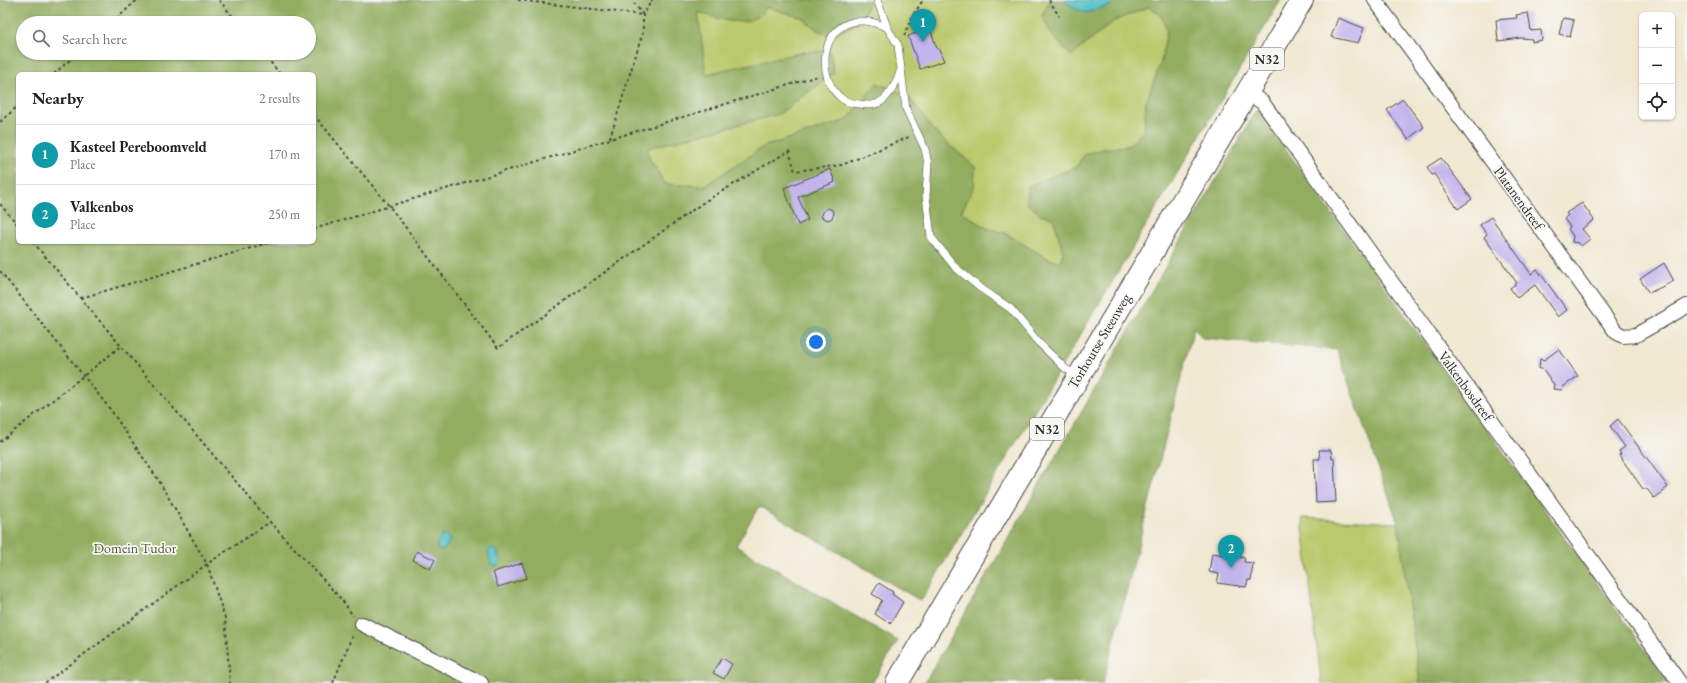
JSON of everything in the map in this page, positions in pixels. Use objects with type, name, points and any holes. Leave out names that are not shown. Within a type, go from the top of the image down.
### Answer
[{"type":"main road","name":"Torhoutse Steenweg","points":[[897,683],[1302,0]]},
{"type":"street","name":"Platanendreef","points":[[1375,0],[1616,332],[1624,336],[1636,335],[1687,306]]},
{"type":"street","name":"Valkenbosdreef","points":[[1248,93],[1262,102],[1680,683]]},
{"type":"street","points":[[357,624],[481,683]]},
{"type":"lane","points":[[877,0],[888,29],[898,45],[901,66],[902,92],[906,109],[926,148],[928,164],[926,196],[931,237],[955,267],[979,287],[1011,309],[1044,347],[1066,369],[1079,376]]},
{"type":"lane","points":[[870,14],[888,29]]},
{"type":"lane","points":[[832,24],[828,30],[825,42],[827,73],[832,88],[842,99],[856,104],[873,105],[885,98],[896,85],[901,66]]},
{"type":"path","points":[[120,16],[138,0]]},
{"type":"path","points":[[219,0],[232,16]]},
{"type":"path","points":[[518,0],[643,16]]},
{"type":"path","points":[[632,0],[643,16]]},
{"type":"path","points":[[610,138],[643,32],[643,16],[652,0]]},
{"type":"path","points":[[903,38],[912,17],[923,0]]},
{"type":"path","points":[[1049,0],[1059,16]]},
{"type":"path","points":[[56,72],[70,60]]},
{"type":"path","points":[[269,60],[278,72]]},
{"type":"path","points":[[316,228],[827,73]]},
{"type":"path","points":[[0,122],[16,108]]},
{"type":"path","points":[[316,117],[390,207],[498,348],[704,202],[789,151],[795,171],[842,165],[918,134]]},
{"type":"path","points":[[0,204],[16,223]]},
{"type":"path","points":[[34,244],[270,522],[342,600],[357,624],[333,683]]},
{"type":"path","points":[[81,298],[264,244]]},
{"type":"path","points":[[0,271],[84,375],[159,481],[207,564],[225,618],[230,683]]},
{"type":"path","points":[[0,442],[121,346]]},
{"type":"path","points":[[45,683],[207,564],[270,522]]},
{"type":"green space","name":"Domein Tudor","points":[[0,0],[869,0],[862,21],[831,36],[817,30],[803,18],[767,7],[753,19],[735,22],[698,12],[706,74],[804,52],[830,51],[834,73],[779,114],[648,148],[649,158],[665,184],[704,186],[763,147],[847,120],[877,83],[908,96],[936,133],[975,167],[974,187],[961,212],[987,228],[1005,233],[1048,259],[1060,262],[1063,252],[1053,218],[1040,214],[1027,203],[1028,186],[1076,167],[1085,154],[1103,149],[1128,146],[1144,131],[1146,103],[1161,62],[1167,30],[1161,15],[1148,7],[1114,21],[1071,56],[1051,34],[1042,15],[1050,0],[1064,0],[1074,8],[1112,5],[1115,0],[1281,0],[921,601],[759,506],[736,546],[898,641],[872,683],[0,683]]},
{"type":"green space","points":[[869,0],[1050,0],[1042,15],[1071,56],[1114,21],[1148,7],[1161,15],[1167,30],[1161,62],[1146,103],[1144,131],[1128,146],[1103,149],[1085,154],[1076,167],[1028,186],[1040,214],[1053,218],[1063,252],[1060,262],[1048,259],[1005,233],[987,228],[961,212],[974,187],[975,167],[936,133],[908,96],[848,120],[763,147],[704,186],[665,184],[649,158],[647,148],[779,114],[830,51],[804,52],[705,75],[698,12],[728,21],[767,7],[803,18],[809,24],[869,2]]},
{"type":"green space","points":[[1257,109],[1669,683],[1420,683],[1398,523],[1337,350],[1202,338],[1194,327],[1103,683],[925,682]]},
{"type":"green space","points":[[1302,518],[1398,523],[1420,683],[1321,683]]},
{"type":"water","points":[[1064,0],[1115,0],[1112,5],[1086,13],[1074,8]]},
{"type":"water","points":[[446,535],[450,540],[445,549],[440,551],[437,549],[437,544],[442,536]]},
{"type":"water","points":[[490,548],[497,550],[500,562],[496,567],[491,564],[488,553]]},
{"type":"building","points":[[1528,13],[1531,31],[1541,30],[1542,40],[1532,42],[1532,39],[1521,38],[1498,41],[1496,20],[1517,18],[1516,15]]},
{"type":"building","points":[[1338,18],[1364,28],[1358,43],[1331,37]]},
{"type":"building","points":[[1563,18],[1574,20],[1570,37],[1559,34]]},
{"type":"building","points":[[930,28],[937,49],[939,49],[944,61],[920,69],[908,36]]},
{"type":"building","points":[[1403,99],[1424,127],[1408,139],[1387,110]]},
{"type":"building","points":[[1441,158],[1472,199],[1458,209],[1434,174],[1432,175],[1427,167]]},
{"type":"building","points":[[830,169],[835,182],[798,197],[808,220],[798,225],[784,188]]},
{"type":"building","points":[[1582,203],[1594,220],[1582,229],[1590,239],[1581,246],[1579,243],[1572,242],[1573,236],[1568,229],[1570,227],[1564,219],[1568,215],[1566,213]]},
{"type":"building","points":[[828,208],[832,210],[834,214],[832,218],[828,220],[821,217],[824,210]]},
{"type":"building","points":[[1491,217],[1531,274],[1537,269],[1567,310],[1558,317],[1535,285],[1517,298],[1510,288],[1517,283],[1484,237],[1487,234],[1480,225]]},
{"type":"building","points":[[1664,263],[1674,281],[1649,293],[1640,279]]},
{"type":"building","points":[[1559,349],[1578,376],[1563,387],[1562,390],[1553,389],[1554,385],[1543,369],[1539,369],[1540,359],[1544,360]]},
{"type":"building","points":[[1618,419],[1668,487],[1654,498],[1647,489],[1643,489],[1619,455],[1621,454],[1619,451],[1625,447],[1610,426]]},
{"type":"building","points":[[1319,450],[1331,450],[1332,459],[1334,458],[1336,502],[1316,503],[1314,459],[1320,459]]},
{"type":"building","points":[[417,551],[435,560],[430,569],[413,560]]},
{"type":"building","points":[[1212,553],[1245,558],[1244,562],[1253,563],[1251,580],[1248,580],[1246,587],[1217,583],[1219,574],[1209,572]]},
{"type":"building","points":[[522,563],[527,578],[498,587],[493,572]]},
{"type":"building","points":[[879,583],[893,592],[892,594],[903,602],[891,623],[875,614],[882,600],[872,594]]},
{"type":"building","points":[[722,658],[732,664],[724,679],[713,673]]},
{"type":"place","name":"Kasteel Pereboomveld","points":[[923,42]]},
{"type":"place","name":"Valkenbos","points":[[1231,568]]}]
